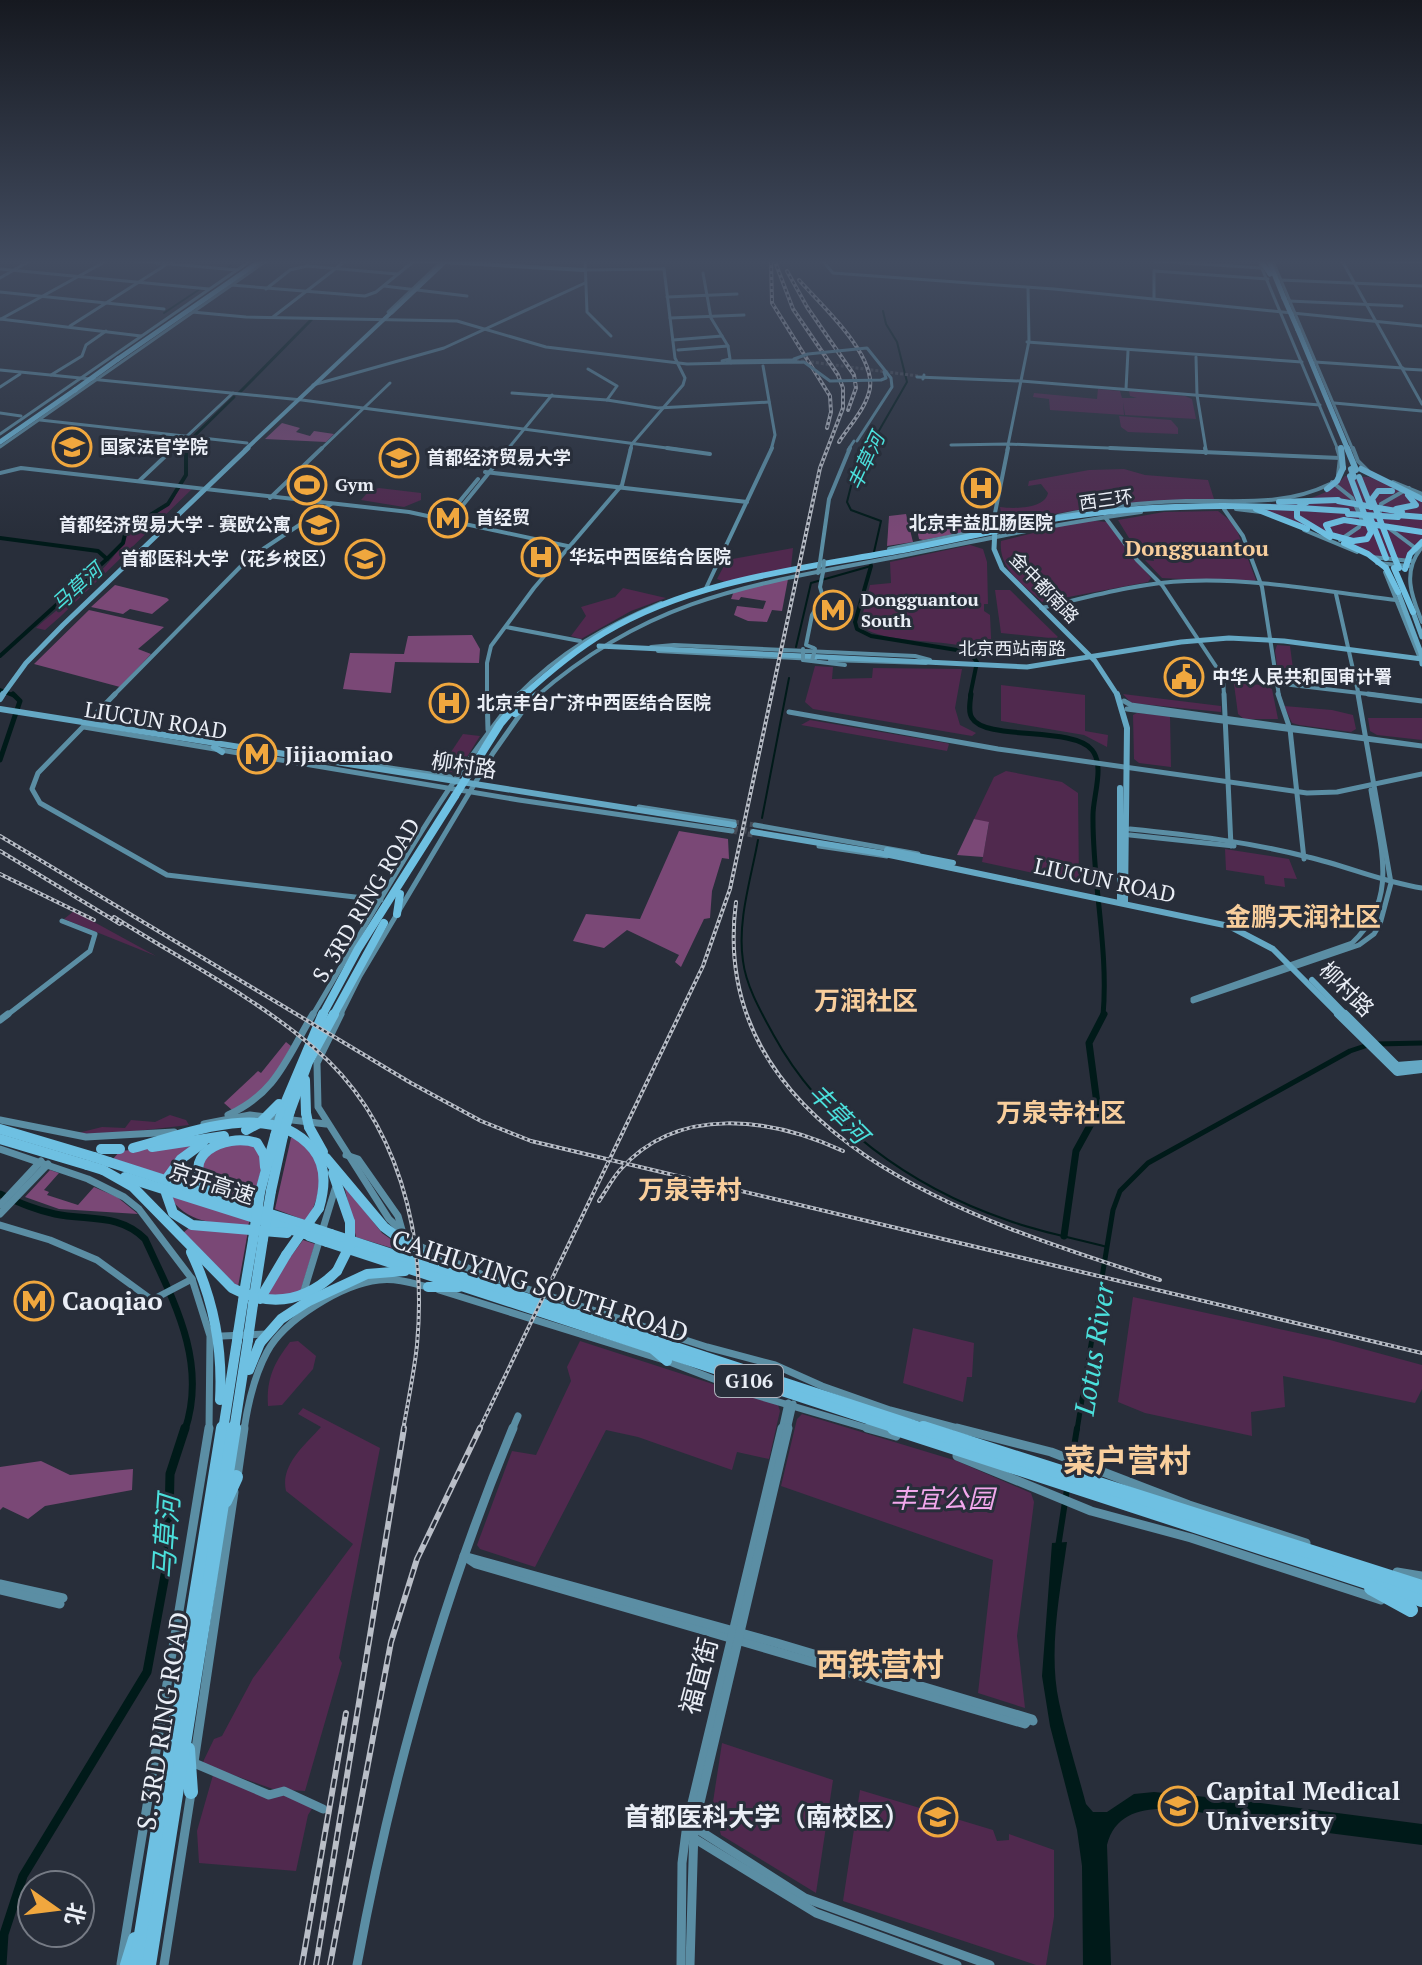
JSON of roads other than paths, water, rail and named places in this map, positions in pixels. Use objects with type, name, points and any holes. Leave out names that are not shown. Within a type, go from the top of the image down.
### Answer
[{"type":"highway","points":[[0,440],[128,351]]},
{"type":"highway","points":[[1302,351],[1302,360]]},
{"type":"highway","points":[[1302,351],[1341,448],[1350,472],[1371,532],[1367,539],[1353,541],[1331,535],[1326,529],[1327,524],[1344,520],[1422,531]]},
{"type":"highway","points":[[1306,351],[1336,414],[1351,458],[1350,472]]},
{"type":"highway","points":[[1308,356],[1309,351]]},
{"type":"highway","points":[[1319,382],[1328,392]]},
{"type":"highway","points":[[1312,385],[1319,394]]},
{"type":"highway","points":[[1341,448],[1341,459],[1396,564],[1413,612]]},
{"type":"highway","points":[[1291,501],[1327,489],[1350,472],[1370,473],[1422,496]]},
{"type":"highway","points":[[1227,506],[1338,500],[1398,513],[1416,505],[1408,492],[1378,491],[1372,499],[1396,564],[1413,612]]},
{"type":"highway","points":[[1338,500],[1307,502],[1296,510],[1302,522],[1373,559]]},
{"type":"highway","name":"西三环","points":[[873,557],[1059,519],[1175,506],[1227,506],[1348,515],[1398,513],[1422,517]]},
{"type":"highway","points":[[1227,506],[1348,515],[1422,531]]},
{"type":"highway","points":[[1253,509],[1373,559],[1396,564],[1421,547]]},
{"type":"highway","points":[[1068,513],[1099,514]]},
{"type":"highway","points":[[1076,521],[1099,514]]},
{"type":"highway","name":"西三环","points":[[801,573],[892,552],[909,551]]},
{"type":"highway","points":[[1396,564],[1398,592]]},
{"type":"highway","name":"S. 3RD RING ROAD","points":[[284,1109],[334,1009],[463,786],[531,694],[574,657],[638,620],[689,599],[801,573]]},
{"type":"highway","name":"S. 3RD RING ROAD","points":[[252,1300],[266,1192],[295,1070],[333,995],[407,872],[524,694],[582,646],[611,628],[655,608],[726,585],[801,573]]},
{"type":"highway","points":[[677,608],[689,599]]},
{"type":"highway","points":[[632,614],[655,608]]},
{"type":"highway","points":[[524,694],[530,681]]},
{"type":"highway","points":[[515,713],[538,695]]},
{"type":"highway","points":[[383,898],[407,872]]},
{"type":"highway","points":[[397,914],[400,894]]},
{"type":"highway","points":[[318,1011],[333,995],[335,977]]},
{"type":"highway","points":[[334,1009],[351,992]]},
{"type":"highway","points":[[0,1129],[97,1153],[106,1166],[133,1187],[232,1288],[264,1302],[285,1301],[322,1287],[337,1271],[350,1245],[350,1222],[326,1158],[309,1127],[306,1113],[308,1062]]},
{"type":"highway","points":[[135,1142],[167,1147],[222,1137],[246,1130],[284,1109]]},
{"type":"highway","points":[[0,1139],[97,1153],[120,1149],[135,1142],[237,1124],[279,1126],[305,1138],[320,1159],[325,1184],[319,1208],[252,1300],[255,1322],[247,1336],[218,1444],[136,1965]]},
{"type":"highway","name":"S. 3RD RING ROAD","points":[[266,1192],[265,1167],[279,1136]]},
{"type":"highway","points":[[172,1180],[181,1159],[222,1137]]},
{"type":"highway","points":[[219,1197],[204,1186],[197,1173],[201,1158],[212,1147],[227,1140],[251,1140],[262,1148],[265,1167]]},
{"type":"highway","points":[[326,1158],[372,1217],[406,1247],[471,1282]]},
{"type":"highway","name":"京开高速","points":[[106,1166],[172,1180]]},
{"type":"highway","name":"京开高速","points":[[106,1166],[311,1232]]},
{"type":"highway","name":"G106","points":[[172,1180],[261,1215]]},
{"type":"highway","points":[[166,1193],[169,1211],[192,1225],[311,1232]]},
{"type":"highway","name":"G106","points":[[311,1232],[329,1238]]},
{"type":"highway","name":"CAIHUYING SOUTH ROAD","points":[[329,1238],[428,1274],[471,1282],[648,1345],[1101,1491],[1350,1577],[1418,1608]]},
{"type":"highway","name":"CAIHUYING SOUTH ROAD","points":[[329,1238],[839,1398],[1029,1468]]},
{"type":"highway","points":[[186,1242],[209,1291],[219,1332],[221,1384],[218,1444]]},
{"type":"highway","points":[[417,1245],[431,1261]]},
{"type":"highway","points":[[247,1336],[281,1319],[303,1299],[367,1274],[395,1270],[428,1274]]},
{"type":"highway","points":[[428,1287],[471,1282]]},
{"type":"highway","name":"S. 3RD RING ROAD","points":[[149,1965],[219,1511],[238,1407],[250,1365],[247,1336]]},
{"type":"highway","points":[[648,1345],[667,1361]]},
{"type":"highway","points":[[822,1386],[839,1398]]},
{"type":"highway","points":[[219,1511],[236,1477]]},
{"type":"highway","name":"CAIHUYING SOUTH ROAD","points":[[1101,1491],[1422,1587]]},
{"type":"highway","points":[[1342,1561],[1398,1573]]},
{"type":"highway","points":[[187,1734],[191,1792]]},
{"type":"highway","points":[[124,1965],[144,1913]]},
{"type":"main road","points":[[2,692],[80,607],[351,351]]},
{"type":"main road","points":[[204,489],[240,450],[299,400]]},
{"type":"main road","name":"金中都南路","points":[[992,528],[990,554],[997,568],[1089,659]]},
{"type":"main road","name":"金中都南路","points":[[991,538],[1002,568],[1089,659]]},
{"type":"main road","points":[[1398,592],[1421,659]]},
{"type":"main road","points":[[1413,612],[1422,637]]},
{"type":"main road","name":"北京西站南路","points":[[599,646],[1042,666],[1199,638],[1270,641],[1421,659]]},
{"type":"main road","name":"北京西站南路","points":[[606,641],[621,647]]},
{"type":"main road","points":[[1089,659],[1115,689],[1124,709],[1127,728],[1123,765],[1122,900]]},
{"type":"main road","name":"柳村路","points":[[0,711],[312,759],[463,786],[733,827],[530,794],[463,786]]},
{"type":"main road","name":"LIUCUN ROAD","points":[[86,725],[208,743],[385,777]]},
{"type":"main road","points":[[154,737],[166,736]]},
{"type":"main road","points":[[208,743],[222,752]]},
{"type":"main road","points":[[304,755],[312,759]]},
{"type":"main road","points":[[341,764],[351,763]]},
{"type":"main road","points":[[394,768],[401,775]]},
{"type":"main road","points":[[385,777],[401,775]]},
{"type":"main road","name":"LIUCUN ROAD","points":[[1090,893],[754,830],[921,856],[1122,900],[1237,929],[1265,944],[1295,966],[1397,1069],[1422,1067]]},
{"type":"street","points":[[50,376],[82,356],[84,351]]},
{"type":"street","points":[[41,419],[99,377],[124,351]]},
{"type":"street","points":[[71,389],[85,375],[131,351]]},
{"type":"street","points":[[316,384],[436,351]]},
{"type":"street","points":[[579,351],[696,363],[796,360],[812,364],[822,377],[829,380],[885,385],[887,390],[843,464],[833,491],[820,577],[820,597],[810,612],[803,660],[894,667],[929,661]]},
{"type":"street","points":[[488,732],[489,653],[622,485],[633,444],[662,408],[685,386],[687,377],[678,362],[676,351]]},
{"type":"street","points":[[678,351],[678,362]]},
{"type":"street","points":[[696,363],[730,359],[729,351]]},
{"type":"street","points":[[678,362],[796,360],[862,351],[872,355],[892,381],[892,387],[856,441]]},
{"type":"street","points":[[992,528],[997,519],[1025,351]]},
{"type":"street","points":[[1125,351],[1196,357],[1302,360]]},
{"type":"street","points":[[1126,389],[1128,351]]},
{"type":"street","points":[[951,445],[1009,444],[1341,459],[1298,351]]},
{"type":"street","points":[[1310,351],[1358,461],[1370,473]]},
{"type":"street","points":[[1393,351],[1422,404]]},
{"type":"street","points":[[1196,357],[1197,394],[1206,453]]},
{"type":"street","points":[[687,364],[796,360]]},
{"type":"street","points":[[678,362],[731,363]]},
{"type":"street","points":[[1315,362],[1422,370]]},
{"type":"street","points":[[706,588],[768,463],[775,437],[763,366]]},
{"type":"street","points":[[588,369],[615,385],[616,392],[607,400]]},
{"type":"street","points":[[872,382],[886,378],[883,369]]},
{"type":"street","points":[[0,371],[78,380]]},
{"type":"street","points":[[0,371],[299,400],[710,454]]},
{"type":"street","points":[[0,387],[20,374]]},
{"type":"street","points":[[85,375],[99,377]]},
{"type":"street","points":[[1000,380],[918,376],[1020,379],[1320,404]]},
{"type":"street","points":[[924,377],[1020,379],[1000,380],[924,377]]},
{"type":"street","points":[[0,440],[41,419],[93,381]]},
{"type":"street","points":[[271,496],[390,383]]},
{"type":"street","points":[[71,389],[83,388]]},
{"type":"street","points":[[137,481],[190,436],[231,393]]},
{"type":"street","points":[[512,393],[549,394],[662,408],[769,402]]},
{"type":"street","points":[[522,429],[549,394]]},
{"type":"street","points":[[448,519],[549,394]]},
{"type":"street","points":[[1197,394],[1320,404]]},
{"type":"street","points":[[1298,403],[1313,403]]},
{"type":"street","points":[[1333,403],[1344,407],[1422,412]]},
{"type":"street","points":[[1336,414],[1344,407]]},
{"type":"street","points":[[0,413],[21,416]]},
{"type":"street","points":[[41,419],[244,442]]},
{"type":"street","points":[[991,538],[1009,444]]},
{"type":"street","points":[[0,473],[21,468],[428,514],[571,546]]},
{"type":"street","points":[[487,472],[622,485],[747,502]]},
{"type":"street","points":[[1350,472],[1379,476]]},
{"type":"street","points":[[892,552],[1068,513],[1155,503],[1278,501],[1317,492],[1350,472],[1370,473],[1422,496]]},
{"type":"street","points":[[1332,482],[1352,498],[1362,520],[1357,529],[1335,543]]},
{"type":"street","points":[[1408,492],[1381,504],[1379,512],[1387,527],[1421,547]]},
{"type":"street","points":[[271,496],[428,514]]},
{"type":"street","points":[[331,504],[248,559],[34,779],[31,792],[40,803],[167,875],[383,898]]},
{"type":"street","points":[[1099,514],[1227,506],[1264,513],[1373,559],[1396,564]]},
{"type":"street","points":[[1227,506],[1262,586],[1275,684],[1290,728],[1304,857]]},
{"type":"street","points":[[1099,514],[1109,519],[1137,560],[1162,584]]},
{"type":"street","points":[[1115,515],[1114,522],[1162,584],[1226,678],[1234,843]]},
{"type":"street","points":[[997,519],[1012,525]]},
{"type":"street","points":[[909,551],[1076,521]]},
{"type":"street","points":[[873,557],[722,584],[632,614],[580,642],[530,681],[488,732],[397,914],[351,992],[317,1063],[318,1107],[326,1124],[389,1219],[417,1245],[481,1274],[707,1347],[775,1365],[822,1386],[890,1410],[1098,1467],[1189,1505],[1398,1573],[1422,1576]]},
{"type":"street","points":[[1373,559],[1396,564]]},
{"type":"street","points":[[1373,559],[1385,572],[1410,632]]},
{"type":"street","points":[[1396,564],[1422,622]]},
{"type":"street","points":[[0,1120],[58,1136],[97,1153],[194,1128],[251,1106],[268,1092],[383,898],[463,786],[512,722],[538,695],[572,664],[606,641],[677,608],[732,589],[801,573]]},
{"type":"street","points":[[820,577],[823,597],[812,615],[806,645],[816,649],[915,656],[929,661]]},
{"type":"street","points":[[711,579],[722,584]]},
{"type":"street","points":[[1042,609],[1162,584],[1202,582],[1396,601]]},
{"type":"street","points":[[1295,966],[1192,997],[1193,1001],[1359,945],[1374,934],[1383,918],[1388,884],[1357,694],[1337,595]]},
{"type":"street","points":[[1413,602],[1422,602]]},
{"type":"street","points":[[507,627],[580,642]]},
{"type":"street","points":[[651,648],[674,645],[915,656]]},
{"type":"street","points":[[651,648],[917,665]]},
{"type":"street","points":[[813,662],[816,649]]},
{"type":"street","points":[[1226,678],[1422,701]]},
{"type":"street","points":[[1124,701],[1130,707],[1422,744]]},
{"type":"street","points":[[790,711],[1297,791],[1342,793],[1372,781],[1422,772]]},
{"type":"street","points":[[166,736],[450,777],[463,786]]},
{"type":"street","points":[[154,737],[222,752],[463,786]]},
{"type":"street","points":[[1130,832],[1234,843],[1304,857],[1388,884],[1422,890]]},
{"type":"street","points":[[0,1020],[90,951],[95,934],[62,921]]},
{"type":"street","points":[[228,1115],[259,1114],[326,1124]]},
{"type":"street","points":[[96,1182],[96,1174],[120,1144],[135,1142]]},
{"type":"street","points":[[78,1174],[92,1168],[110,1146],[97,1153]]},
{"type":"street","points":[[0,1149],[78,1174],[139,1209],[192,1279],[216,1336],[209,1436],[124,1965]]},
{"type":"street","points":[[341,1170],[346,1155]]},
{"type":"street","points":[[2,1209],[44,1162]]},
{"type":"street","points":[[295,1320],[335,1189]]},
{"type":"street","points":[[0,1225],[50,1240],[97,1260],[154,1298],[192,1279]]},
{"type":"street","points":[[164,1965],[236,1477],[254,1384],[260,1365],[279,1333],[295,1320],[366,1281],[392,1279],[428,1287],[667,1361],[755,1395],[791,1403],[960,1457],[1091,1511],[1191,1538],[1418,1608]]},
{"type":"street","points":[[216,1336],[279,1333]]},
{"type":"street","name":"福宜街","points":[[681,1965],[682,1863],[791,1403]]},
{"type":"street","points":[[357,1965],[369,1894],[411,1724],[481,1504],[518,1416]]},
{"type":"street","points":[[464,1556],[476,1564],[1032,1720]]},
{"type":"street","points":[[0,1584],[61,1601],[0,1590]]},
{"type":"street","points":[[194,1763],[269,1795],[284,1791],[323,1809]]},
{"type":"street","points":[[691,1830],[816,1913],[957,1965]]},
{"type":"street","points":[[691,1830],[805,1898],[990,1965]]},
{"type":"street","name":"福宜街","points":[[690,1965],[691,1830]]},
{"type":"waterway","points":[[239,393],[281,351]]},
{"type":"waterway","name":"丰草河","points":[[874,552],[881,521],[851,510],[847,502],[854,474],[907,382],[899,351]]},
{"type":"waterway","points":[[107,559],[123,543],[126,530],[168,504],[186,475],[186,444],[234,397]]},
{"type":"waterway","name":"马草河","points":[[0,538],[98,551],[107,559]]},
{"type":"waterway","name":"马草河","points":[[0,656],[107,559]]},
{"type":"waterway","name":"丰草河","points":[[796,647],[811,583],[871,566],[872,562]]},
{"type":"waterway","points":[[871,566],[855,622],[857,629],[871,636],[969,652],[977,662],[970,696]]},
{"type":"waterway","name":"丰草河","points":[[762,818],[789,678]]},
{"type":"waterway","name":"马草河","points":[[0,690],[15,696]]},
{"type":"waterway","points":[[971,694],[971,716],[980,725],[1067,738],[1082,743],[1096,757],[1098,773],[1093,807],[1093,840],[1104,966],[1103,1016]]},
{"type":"waterway","name":"马草河","points":[[0,760],[20,701],[15,696]]},
{"type":"waterway","name":"丰草河","points":[[758,840],[743,915],[742,946],[747,980],[773,1034],[817,1096],[843,1124],[872,1148],[937,1190],[1019,1224],[1107,1247]]},
{"type":"waterway","points":[[1064,1236],[1076,1151],[1098,1111],[1089,1043],[1103,1016]]},
{"type":"waterway","name":"Lotus River","points":[[1376,1044],[1422,1043]]},
{"type":"waterway","name":"Lotus River","points":[[1077,1430],[1113,1210],[1120,1191],[1148,1163],[1350,1051],[1368,1045]]},
{"type":"waterway","name":"马草河","points":[[0,1194],[48,1212],[125,1225],[145,1239],[176,1308],[190,1355],[191,1404],[185,1430]]},
{"type":"waterway","name":"马草河","points":[[2,1965],[4,1934],[23,1876],[147,1672],[168,1559],[170,1474],[185,1428]]},
{"type":"waterway","name":"Lotus River","points":[[1070,1472],[1077,1428]]},
{"type":"waterway","name":"Lotus River","points":[[1058,1547],[1067,1489]]},
{"type":"tunnel","points":[[796,360],[918,376]]},
{"type":"tunnel","points":[[734,822],[755,825]]},
{"type":"tunnel","points":[[732,828],[753,832]]},
{"type":"tunnel","points":[[732,831],[753,835]]},
{"type":"railway","points":[[802,351],[830,396],[831,412],[827,428]]},
{"type":"railway","points":[[610,1160],[703,966],[730,889],[820,468],[843,408],[843,388],[821,351]]},
{"type":"railway","points":[[837,351],[854,375],[856,388],[848,410]]},
{"type":"railway","points":[[839,442],[857,416],[870,388],[869,374],[858,351]]},
{"type":"railway","points":[[0,836],[411,1083],[481,1121],[531,1141],[610,1160]]},
{"type":"railway","points":[[0,851],[120,924]]},
{"type":"railway","points":[[0,874],[94,920]]},
{"type":"railway","points":[[736,902],[738,984],[764,1053],[810,1111],[870,1159],[940,1198],[1015,1231],[1160,1280]]},
{"type":"railway","points":[[114,917],[290,1028],[343,1076],[367,1109],[386,1144],[401,1182],[417,1263],[417,1345],[403,1430]]},
{"type":"railway","points":[[627,1164],[643,1149],[669,1135],[697,1126],[727,1123],[786,1131],[843,1151]]},
{"type":"railway","points":[[479,1430],[610,1160]]},
{"type":"railway","points":[[610,1160],[627,1164]]},
{"type":"railway","points":[[599,1201],[627,1164]]},
{"type":"railway","points":[[627,1164],[1422,1353]]},
{"type":"railway","points":[[316,1965],[404,1428]]},
{"type":"railway","points":[[330,1965],[391,1642],[417,1559],[480,1428]]},
{"type":"railway","points":[[302,1965],[346,1713]]},
{"type":"place","name":"国家法官学院","points":[[72,447]]},
{"type":"place","name":"首都经济贸易大学","points":[[399,458]]},
{"type":"place","name":"Gym","points":[[307,485]]},
{"type":"place","name":"北京丰益肛肠医院","points":[[981,488]]},
{"type":"place","name":"首经贸","points":[[448,518]]},
{"type":"place","name":"首都经济贸易大学 - 赛欧公寓","points":[[319,525]]},
{"type":"place","name":"华坛中西医结合医院","points":[[541,557]]},
{"type":"place","name":"首都医科大学（花乡校区）","points":[[365,559]]},
{"type":"place","name":"Dongguantou South","points":[[833,610]]},
{"type":"place","name":"中华人民共和国审计署","points":[[1184,677]]},
{"type":"place","name":"北京丰台广济中西医结合医院","points":[[449,703]]},
{"type":"place","name":"Jijiaomiao","points":[[257,754]]},
{"type":"place","name":"Caoqiao","points":[[34,1301]]},
{"type":"place","name":"Capital Medical University","points":[[1178,1806]]},
{"type":"place","name":"首都医科大学（南校区）","points":[[938,1817]]},
{"type":"district","name":"Dongguantou","points":[[1197,548]]},
{"type":"district","name":"金鹏天润社区","points":[[1303,917]]},
{"type":"district","name":"万润社区","points":[[866,1001]]},
{"type":"district","name":"万泉寺社区","points":[[1061,1113]]},
{"type":"district","name":"万泉寺村","points":[[690,1190]]},
{"type":"district","name":"菜户营村","points":[[1127,1461]]},
{"type":"district","name":"西铁营村","points":[[880,1665]]},
{"type":"park label","name":"丰宜公园","points":[[942,1499]]}]
